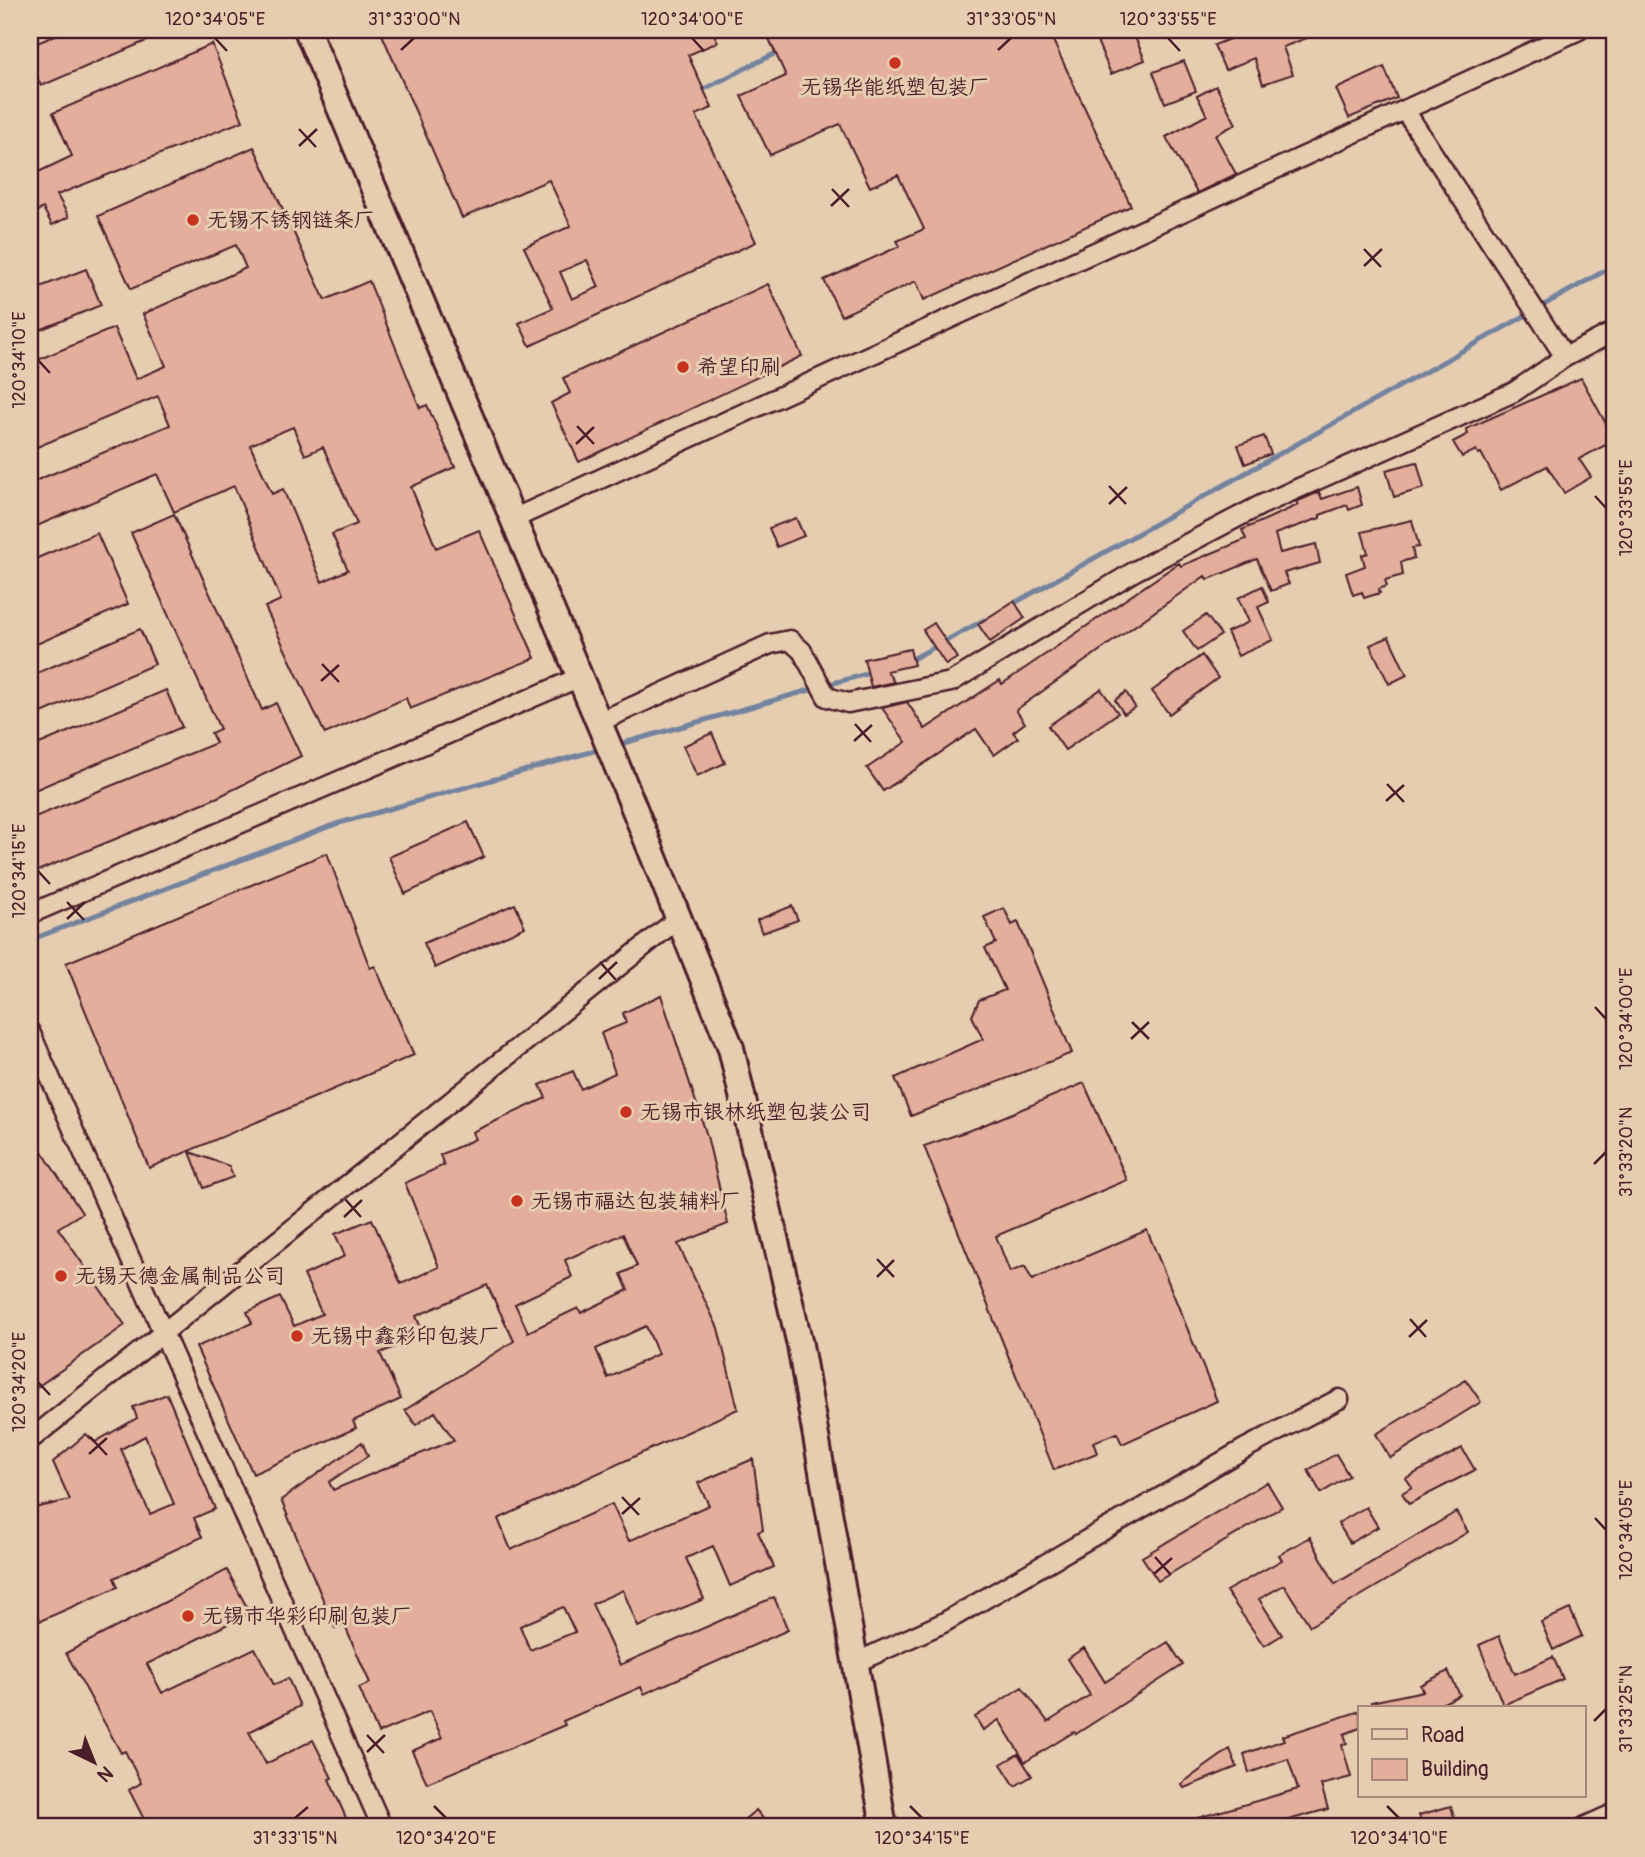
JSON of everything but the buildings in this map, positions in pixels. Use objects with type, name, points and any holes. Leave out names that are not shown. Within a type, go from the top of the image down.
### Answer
[{"type":"street","points":[[307,30],[606,738],[731,1048],[800,1345],[884,1827]]},
{"type":"street","points":[[513,519],[1406,112],[1579,30]]},
{"type":"street","points":[[1406,112],[1565,357]]},
{"type":"street","points":[[606,738],[770,644],[790,640],[803,651],[827,697],[848,703],[951,682],[1135,570],[1261,505],[1514,392],[1565,357],[1615,331]]},
{"type":"street","points":[[30,914],[580,677]]},
{"type":"street","points":[[30,1440],[679,918]]},
{"type":"street","points":[[30,1032],[382,1827]]},
{"type":"street","points":[[855,1663],[943,1623],[1244,1449],[1339,1398]]},
{"type":"street","points":[[1584,1827],[1615,1812]]},
{"type":"waterway","points":[[700,91],[780,51]]},
{"type":"waterway","points":[[1011,605],[1615,265]]},
{"type":"waterway","points":[[30,279],[36,279]]},
{"type":"waterway","points":[[907,662],[984,620]]},
{"type":"waterway","points":[[826,685],[874,672]]},
{"type":"waterway","points":[[617,745],[817,688]]},
{"type":"waterway","points":[[30,940],[336,824],[601,749]]},
{"type":"place","name":"无锡华能纸塑包装厂","points":[[895,63]]},
{"type":"place","name":"无锡不锈钢链条厂","points":[[193,220]]},
{"type":"place","name":"希望印刷","points":[[683,367]]},
{"type":"place","name":"无锡市银林纸塑包装公司","points":[[626,1112]]},
{"type":"place","name":"无锡市福达包装辅料厂","points":[[517,1201]]},
{"type":"place","name":"无锡天德金属制品公司","points":[[61,1276]]},
{"type":"place","name":"无锡中鑫彩印包装厂","points":[[297,1336]]},
{"type":"place","name":"无锡市华彩印刷包装厂","points":[[188,1616]]}]
